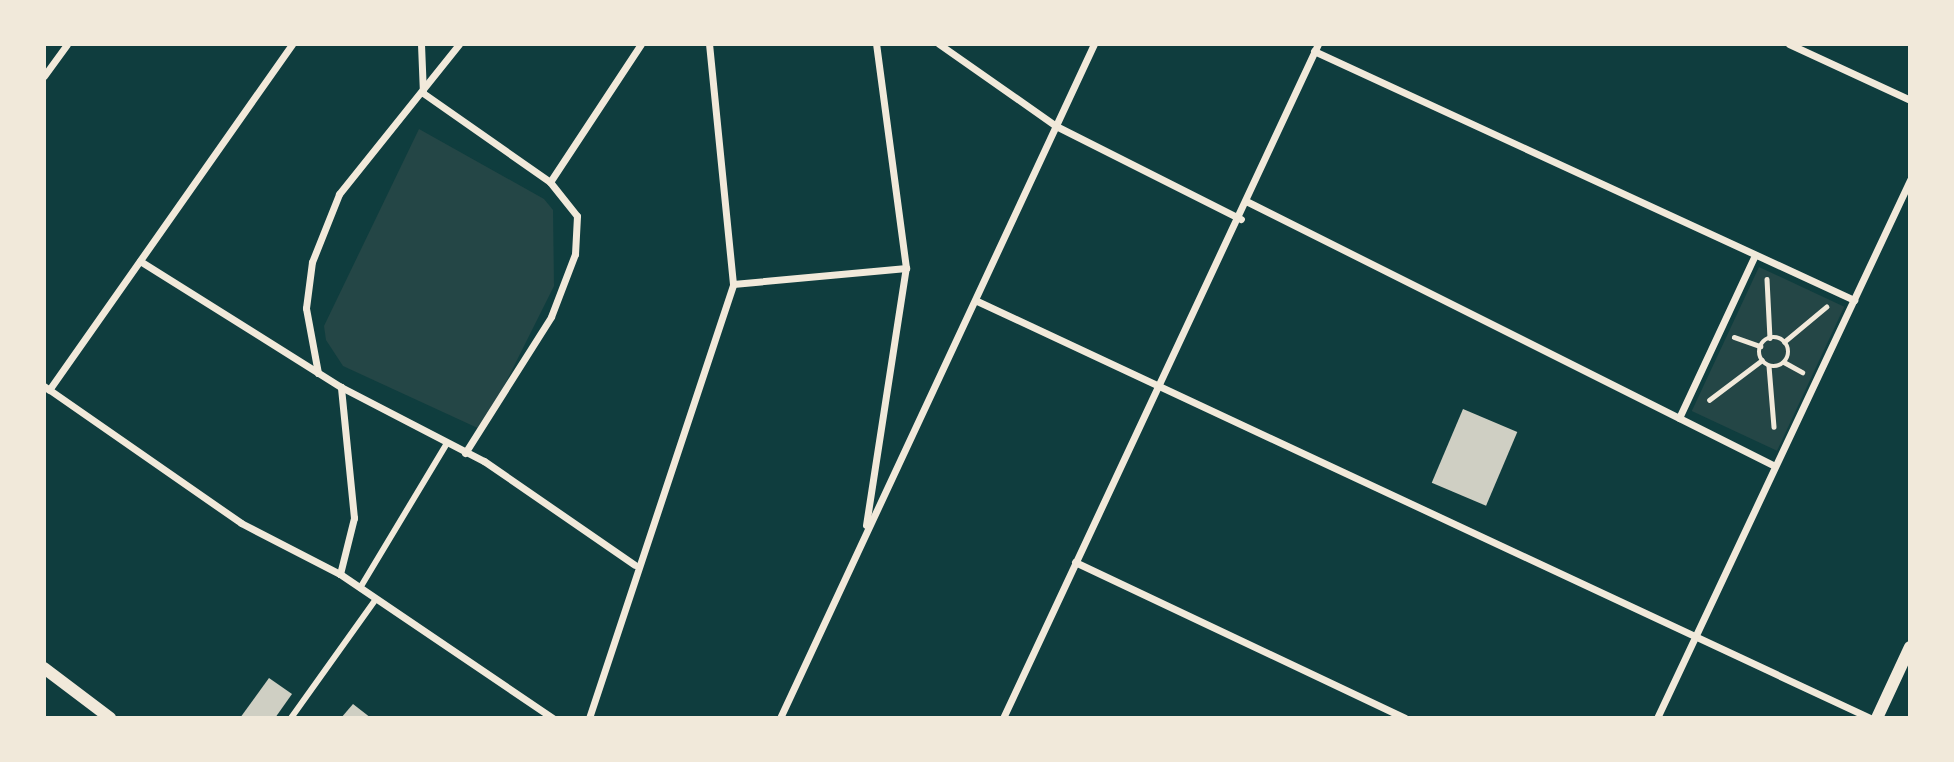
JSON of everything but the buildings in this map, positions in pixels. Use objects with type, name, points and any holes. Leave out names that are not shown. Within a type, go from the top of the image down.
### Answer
[{"type":"street","points":[[44,76],[67,44]]},
{"type":"street","points":[[292,44],[47,388],[241,523],[340,574],[553,718]]},
{"type":"street","points":[[421,44],[423,93]]},
{"type":"street","points":[[318,373],[306,308],[324,229],[339,194],[423,93],[459,44]]},
{"type":"street","points":[[550,181],[641,44]]},
{"type":"street","points":[[589,718],[635,565],[733,285],[709,44]]},
{"type":"street","points":[[864,532],[906,268],[876,44]]},
{"type":"street","points":[[939,44],[1056,126],[1241,219]]},
{"type":"street","points":[[780,718],[864,532],[976,301],[1094,44]]},
{"type":"street","points":[[1789,44],[1910,100]]},
{"type":"street","points":[[1003,718],[1158,386],[1241,219],[1316,48],[1854,300]]},
{"type":"street","points":[[423,93],[550,181],[577,216],[575,254],[551,317],[465,453]]},
{"type":"street","points":[[1657,718],[1910,180]]},
{"type":"street","points":[[1248,202],[1775,466]]},
{"type":"street","points":[[1679,418],[1755,255]]},
{"type":"street","points":[[139,261],[341,387],[465,453],[635,565]]},
{"type":"street","points":[[733,285],[906,268]]},
{"type":"street","points":[[976,301],[1870,718]]},
{"type":"street","points":[[340,574],[354,518],[341,387]]},
{"type":"street","points":[[360,588],[446,445]]},
{"type":"street","points":[[1075,562],[1405,718]]},
{"type":"street","points":[[291,718],[376,599]]},
{"type":"street","points":[[1877,718],[1910,647]]},
{"type":"street","points":[[44,668],[110,718]]},
{"type":"path","points":[[1756,281],[1761,270],[1777,278]]},
{"type":"path","points":[[1767,273],[1770,338]]},
{"type":"path","points":[[1784,342],[1832,303],[1821,298]]},
{"type":"path","points":[[1725,347],[1735,324]]},
{"type":"path","points":[[1730,335],[1760,346]]},
{"type":"path","points":[[1770,338],[1784,342]]},
{"type":"path","points":[[1760,346],[1770,338]]},
{"type":"path","points":[[1784,342],[1784,362]]},
{"type":"path","points":[[1760,346],[1762,360],[1769,366],[1775,466]]},
{"type":"path","points":[[1679,418],[1696,410],[1762,360]]},
{"type":"path","points":[[1769,366],[1784,362],[1809,375]]},
{"type":"path","points":[[1803,387],[1814,364]]},
{"type":"path","points":[[1696,410],[1707,385]]},
{"type":"path","points":[[1775,446],[1786,423]]},
{"type":"shaded area","points":[[419,129],[544,199],[553,210],[554,286],[482,430],[343,366],[326,340],[324,326]]},
{"type":"shaded area","points":[[1759,267],[1844,307],[1777,451],[1692,411]]}]
